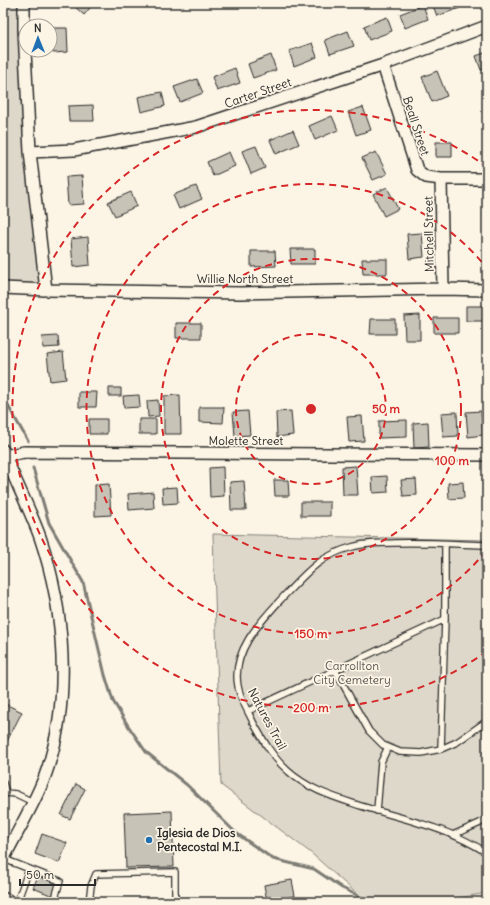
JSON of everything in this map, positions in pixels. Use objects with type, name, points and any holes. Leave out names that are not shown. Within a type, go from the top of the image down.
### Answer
[{"type":"street","points":[[24,3],[30,152],[46,290]]},
{"type":"street","name":"Carter Street","points":[[30,152],[74,150],[196,127],[383,65],[487,26]]},
{"type":"street","name":"Beall Street","points":[[383,65],[417,170],[426,177],[441,179],[487,179]]},
{"type":"street","name":"Mitchell Street","points":[[441,179],[443,289]]},
{"type":"street","name":"Willie North Street","points":[[3,288],[240,293],[443,289],[487,290]]},
{"type":"street","points":[[3,859],[45,776],[56,729],[62,656],[60,631],[49,568],[40,536],[4,453]]},
{"type":"street","name":"Molette Street","points":[[4,453],[487,455]]},
{"type":"lane","name":"Natures Trail","points":[[487,545],[371,543],[352,547],[329,555],[310,568],[267,616],[248,640],[240,656],[236,672],[238,687],[248,712],[274,757],[288,771],[305,784],[326,795],[453,835],[487,853]]},
{"type":"lane","points":[[441,749],[445,619],[444,544]]},
{"type":"lane","points":[[248,712],[445,619]]},
{"type":"lane","points":[[335,670],[369,731],[383,745],[400,752],[421,753],[441,749],[457,742],[487,721]]},
{"type":"lane","points":[[377,811],[381,762],[388,747]]},
{"type":"lane","points":[[3,783],[5,794],[16,794],[33,802]]},
{"type":"lane","points":[[453,835],[487,818]]},
{"type":"lane","points":[[3,859],[60,881],[54,902]]},
{"type":"lane","points":[[18,902],[30,869]]},
{"type":"lane","points":[[89,902],[90,886],[96,874],[175,872],[175,902]]},
{"type":"green space","points":[[3,3],[24,3],[25,18],[18,18],[18,58],[28,58],[46,290],[3,289]]},
{"type":"green space","name":"Carrollton City Cemetery","points":[[213,534],[487,540],[487,893],[434,902],[366,902],[311,853],[221,785]]},
{"type":"building","points":[[74,3],[94,3],[84,15],[73,5]]},
{"type":"building","points":[[432,3],[458,3],[460,8],[437,16]]},
{"type":"building","points":[[423,5],[428,19],[405,28],[400,14]]},
{"type":"building","points":[[387,17],[392,31],[369,40],[364,26]]},
{"type":"building","points":[[58,28],[67,28],[68,52],[58,53]]},
{"type":"building","points":[[348,31],[354,46],[330,54],[325,40]]},
{"type":"building","points":[[312,43],[317,57],[294,66],[289,51]]},
{"type":"building","points":[[487,52],[487,68],[481,70],[476,56]]},
{"type":"building","points":[[271,55],[276,70],[253,78],[248,64]]},
{"type":"building","points":[[235,68],[240,83],[217,91],[212,77]]},
{"type":"building","points":[[437,71],[447,96],[432,102],[422,77]]},
{"type":"building","points":[[197,79],[203,93],[180,102],[174,87]]},
{"type":"building","points":[[162,92],[165,106],[141,112],[138,97]]},
{"type":"building","points":[[93,105],[94,121],[69,121],[68,106]]},
{"type":"building","points":[[363,107],[371,130],[356,135],[348,112]]},
{"type":"building","points":[[332,116],[338,130],[315,140],[309,126]]},
{"type":"building","points":[[293,130],[299,144],[276,154],[270,140]]},
{"type":"building","points":[[436,142],[452,142],[452,157],[436,157]]},
{"type":"building","points":[[256,146],[265,168],[251,174],[242,151]]},
{"type":"building","points":[[229,152],[235,166],[213,176],[207,162]]},
{"type":"building","points":[[376,152],[387,174],[373,180],[362,158]]},
{"type":"building","points":[[82,176],[84,204],[68,205],[66,177]]},
{"type":"building","points":[[196,186],[202,199],[179,209],[173,195]]},
{"type":"building","points":[[387,187],[398,209],[384,216],[373,194]]},
{"type":"building","points":[[131,192],[137,206],[115,216],[108,202]]},
{"type":"building","points":[[422,233],[424,257],[409,259],[407,234]]},
{"type":"building","points":[[88,237],[90,265],[73,267],[71,239]]},
{"type":"building","points":[[290,249],[315,249],[315,264],[291,264]]},
{"type":"building","points":[[251,251],[275,251],[276,266],[251,267]]},
{"type":"building","points":[[362,259],[387,259],[387,274],[363,274]]},
{"type":"building","points":[[466,306],[487,306],[487,321],[466,321]]},
{"type":"building","points":[[420,315],[420,340],[405,340],[404,316]]},
{"type":"building","points":[[434,318],[458,318],[458,333],[434,333]]},
{"type":"building","points":[[371,319],[395,319],[395,334],[370,334]]},
{"type":"building","points":[[176,323],[201,323],[201,338],[176,338]]},
{"type":"building","points":[[58,336],[59,347],[43,348],[42,337]]},
{"type":"building","points":[[63,352],[66,379],[50,381],[47,354]]},
{"type":"building","points":[[109,388],[121,388],[121,396],[109,396]]},
{"type":"building","points":[[79,392],[97,392],[96,407],[79,407]]},
{"type":"building","points":[[139,395],[140,407],[124,408],[123,396]]},
{"type":"building","points":[[180,395],[181,434],[164,434],[164,396]]},
{"type":"building","points":[[158,400],[159,416],[148,417],[147,401]]},
{"type":"building","points":[[199,407],[224,407],[223,423],[199,422]]},
{"type":"building","points":[[248,411],[250,435],[235,436],[233,412]]},
{"type":"building","points":[[291,411],[293,435],[277,437],[276,412]]},
{"type":"building","points":[[481,411],[483,435],[468,437],[466,412]]},
{"type":"building","points":[[457,412],[458,436],[443,437],[441,413]]},
{"type":"building","points":[[362,416],[364,441],[349,442],[347,417]]},
{"type":"building","points":[[89,419],[107,419],[107,434],[89,434]]},
{"type":"building","points":[[139,419],[156,419],[156,434],[139,434]]},
{"type":"building","points":[[407,420],[407,437],[379,438],[379,421]]},
{"type":"building","points":[[428,422],[429,447],[414,448],[413,423]]},
{"type":"building","points":[[356,466],[358,495],[343,495],[342,467]]},
{"type":"building","points":[[223,467],[224,496],[210,497],[209,468]]},
{"type":"building","points":[[387,476],[388,492],[373,493],[372,477]]},
{"type":"building","points":[[416,479],[417,495],[403,496],[401,480]]},
{"type":"building","points":[[274,480],[288,480],[289,496],[275,496]]},
{"type":"building","points":[[244,481],[246,510],[231,510],[230,482]]},
{"type":"building","points":[[463,482],[464,498],[449,499],[448,483]]},
{"type":"building","points":[[109,484],[111,515],[95,516],[95,485]]},
{"type":"building","points":[[177,487],[178,503],[163,504],[162,488]]},
{"type":"building","points":[[153,492],[154,508],[129,510],[128,494]]},
{"type":"building","points":[[301,502],[330,502],[330,516],[301,516]]},
{"type":"building","points":[[3,703],[22,712],[3,749]]},
{"type":"building","points":[[76,784],[85,789],[70,819],[61,815]]},
{"type":"building","name":"Iglesia de Dios Pentecostal M.I.","points":[[172,811],[174,867],[126,868],[124,813]]},
{"type":"building","points":[[42,834],[67,843],[59,863],[35,854]]},
{"type":"building","points":[[38,876],[58,884],[53,896],[33,888]]},
{"type":"building","points":[[292,880],[295,896],[267,901],[264,885]]},
{"type":"waterway","points":[[3,390],[3,397],[28,441]]},
{"type":"waterway","points":[[33,468],[49,523],[83,582],[105,675],[113,701],[146,752],[187,785],[236,833],[273,859],[314,869],[342,888],[371,902]]},
{"type":"place","name":"Iglesia de Dios Pentecostal M.I.","points":[[149,840]]}]
